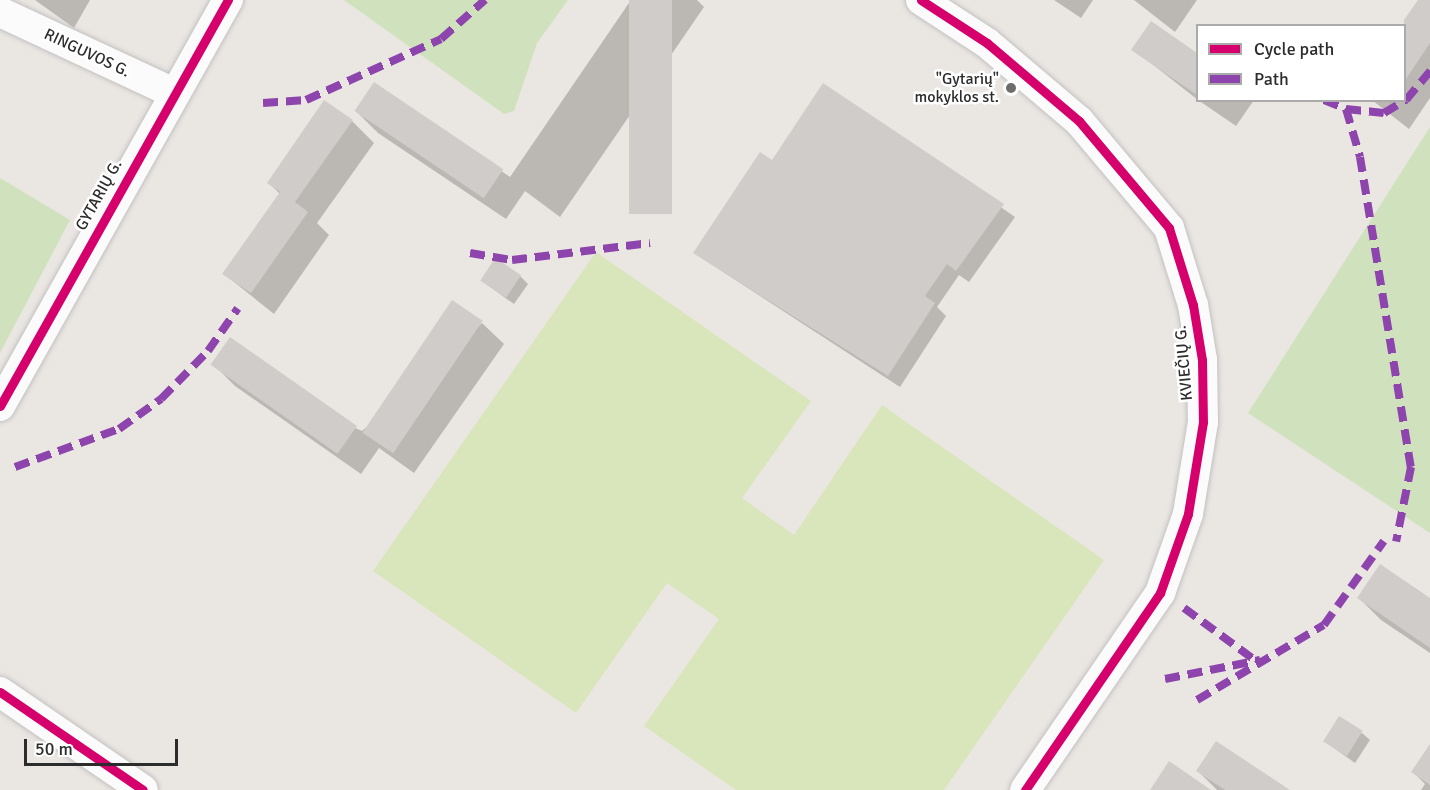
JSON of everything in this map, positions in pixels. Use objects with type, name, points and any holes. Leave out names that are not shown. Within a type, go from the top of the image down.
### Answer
[{"type":"street","name":"GYTARIŲ G.","points":[[0,406],[228,0]]},
{"type":"street","name":"KVIEČIŲ G.","points":[[921,0],[987,43],[1079,121],[1162,218],[1193,305],[1202,360],[1203,422],[1188,514],[1160,593],[1025,790]]},
{"type":"street","name":"RINGUVOS G.","points":[[0,12],[174,93]]},
{"type":"street","points":[[0,692],[143,790]]},
{"type":"green space","points":[[344,0],[568,0],[537,43],[514,111],[504,114]]},
{"type":"green space","points":[[1430,127],[1430,533],[1248,413]]},
{"type":"green space","points":[[0,178],[70,220],[0,353]]},
{"type":"green space","points":[[596,252],[811,401],[742,498],[794,535],[882,405],[1104,560],[944,790],[736,790],[644,726],[719,619],[667,583],[576,713],[373,571]]},
{"type":"building","points":[[629,0],[672,0],[672,214],[629,214]]},
{"type":"building","points":[[1418,0],[1430,0],[1430,43],[1406,79],[1406,24],[1404,20]]},
{"type":"building","points":[[1151,21],[1196,52],[1196,94],[1131,50]]},
{"type":"building","points":[[374,82],[503,169],[484,198],[354,111]]},
{"type":"building","points":[[823,83],[1004,204],[956,271],[947,264],[925,296],[935,303],[888,376],[693,253],[760,152],[772,160]]},
{"type":"building","points":[[324,100],[353,120],[295,202],[308,212],[251,293],[222,274],[280,192],[267,183]]},
{"type":"building","points":[[495,258],[521,275],[506,298],[480,281]]},
{"type":"building","points":[[452,300],[483,321],[393,453],[363,433]]},
{"type":"building","points":[[230,337],[357,426],[337,454],[210,365]]},
{"type":"building","points":[[1380,564],[1430,598],[1430,648],[1357,598]]},
{"type":"building","points":[[1339,716],[1363,731],[1347,756],[1323,741]]},
{"type":"building","points":[[1216,741],[1290,790],[1225,790],[1196,771]]},
{"type":"building","points":[[1430,744],[1430,785],[1411,772]]},
{"type":"building","points":[[1169,761],[1211,790],[1150,790]]},
{"type":"marked path","points":[[263,103],[306,100],[441,39],[485,0]]},
{"type":"marked path","points":[[1406,100],[1430,71]]},
{"type":"marked path","points":[[1329,102],[1346,109],[1384,113],[1403,102]]},
{"type":"marked path","points":[[1346,109],[1360,157],[1411,467],[1396,542]]},
{"type":"marked path","points":[[470,253],[512,260],[650,243]]},
{"type":"marked path","points":[[15,467],[119,429],[161,399],[208,351],[238,308]]},
{"type":"marked path","points":[[1197,700],[1324,625],[1384,541]]},
{"type":"marked path","points":[[1184,608],[1256,661]]},
{"type":"marked path","points":[[1165,679],[1260,660]]},
{"type":"cycle path","points":[[0,406],[228,0]]},
{"type":"cycle path","points":[[921,0],[987,43],[1079,121],[1169,228],[1193,305],[1202,360],[1203,422],[1188,514],[1160,593],[1025,790]]},
{"type":"cycle path","points":[[0,692],[143,790]]},
{"type":"place","name":"\"Gytarių\" mokyklos st.","points":[[1011,88]]}]
